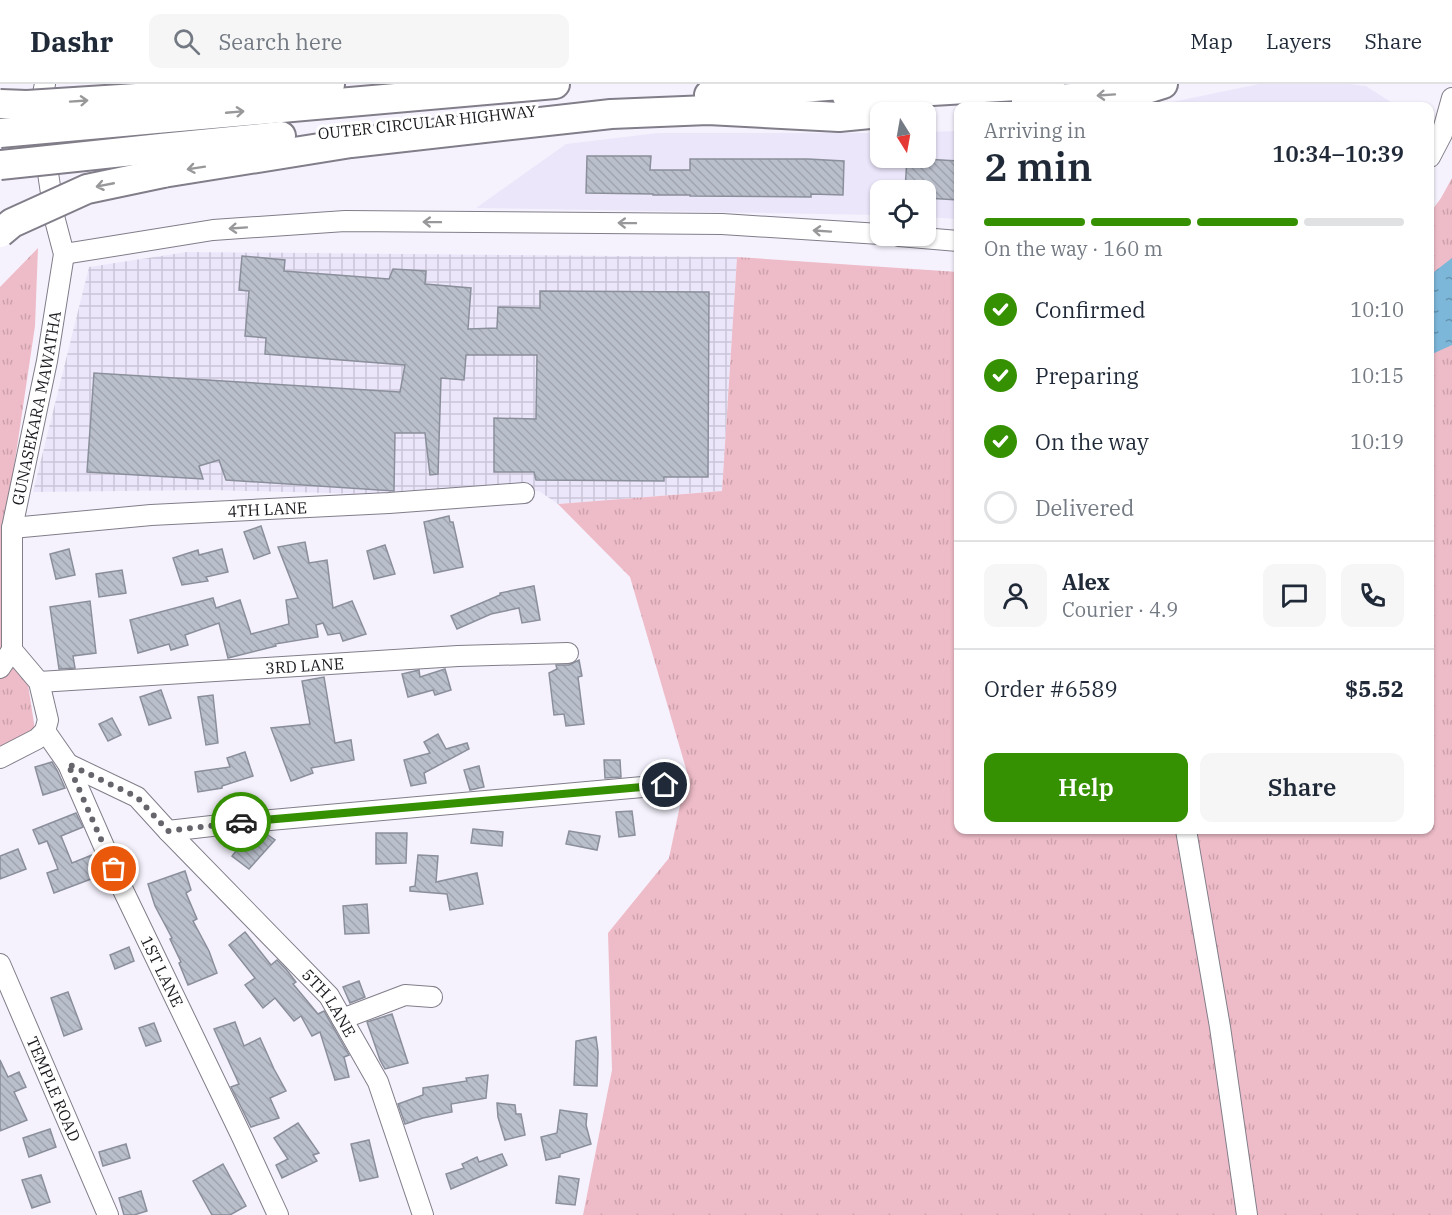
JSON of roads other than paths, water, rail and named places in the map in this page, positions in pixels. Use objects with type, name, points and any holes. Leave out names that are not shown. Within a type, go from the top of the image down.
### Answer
[{"type":"highway","points":[[0,104],[154,108],[330,84]]},
{"type":"highway","name":"OUTER CIRCULAR HIGHWAY","points":[[0,133],[154,108],[555,84]]},
{"type":"highway","name":"OUTER CIRCULAR HIGHWAY","points":[[0,165],[162,161],[710,95],[854,84]]},
{"type":"highway","points":[[710,95],[759,100],[1050,84]]},
{"type":"highway","points":[[1004,102],[1131,93],[1163,84]]},
{"type":"highway","points":[[936,108],[954,106]]},
{"type":"highway","points":[[0,233],[12,223],[87,189],[162,161],[611,114],[708,110],[839,117],[870,114]]},
{"type":"street","points":[[45,84],[41,142],[55,220],[64,254],[213,230],[345,221],[722,224],[870,233]]},
{"type":"street","points":[[1434,149],[1442,134],[1452,98]]},
{"type":"street","points":[[936,239],[954,241]]},
{"type":"street","name":"GUNASEKARA MAWATHA","points":[[12,650],[12,528],[47,361],[64,254]]},
{"type":"street","name":"4TH LANE","points":[[12,528],[151,514],[389,503],[524,493]]},
{"type":"street","points":[[0,668],[12,650],[39,682],[48,720],[45,731],[37,739],[0,758]]},
{"type":"street","name":"3RD LANE","points":[[39,682],[458,656],[568,653]]},
{"type":"street","name":"1ST LANE","points":[[45,731],[68,764],[123,890],[278,1215]]},
{"type":"street","name":"5TH LANE","points":[[68,764],[137,797],[329,996],[378,1082],[423,1215]]},
{"type":"street","points":[[168,831],[665,785]]},
{"type":"street","points":[[1187,834],[1220,1027],[1247,1215]]},
{"type":"street","name":"TEMPLE ROAD","points":[[0,964],[108,1215]]},
{"type":"street","points":[[342,1019],[405,994],[432,997]]},
{"type":"water","points":[[1452,258],[1452,345],[1434,353],[1434,272]]}]
